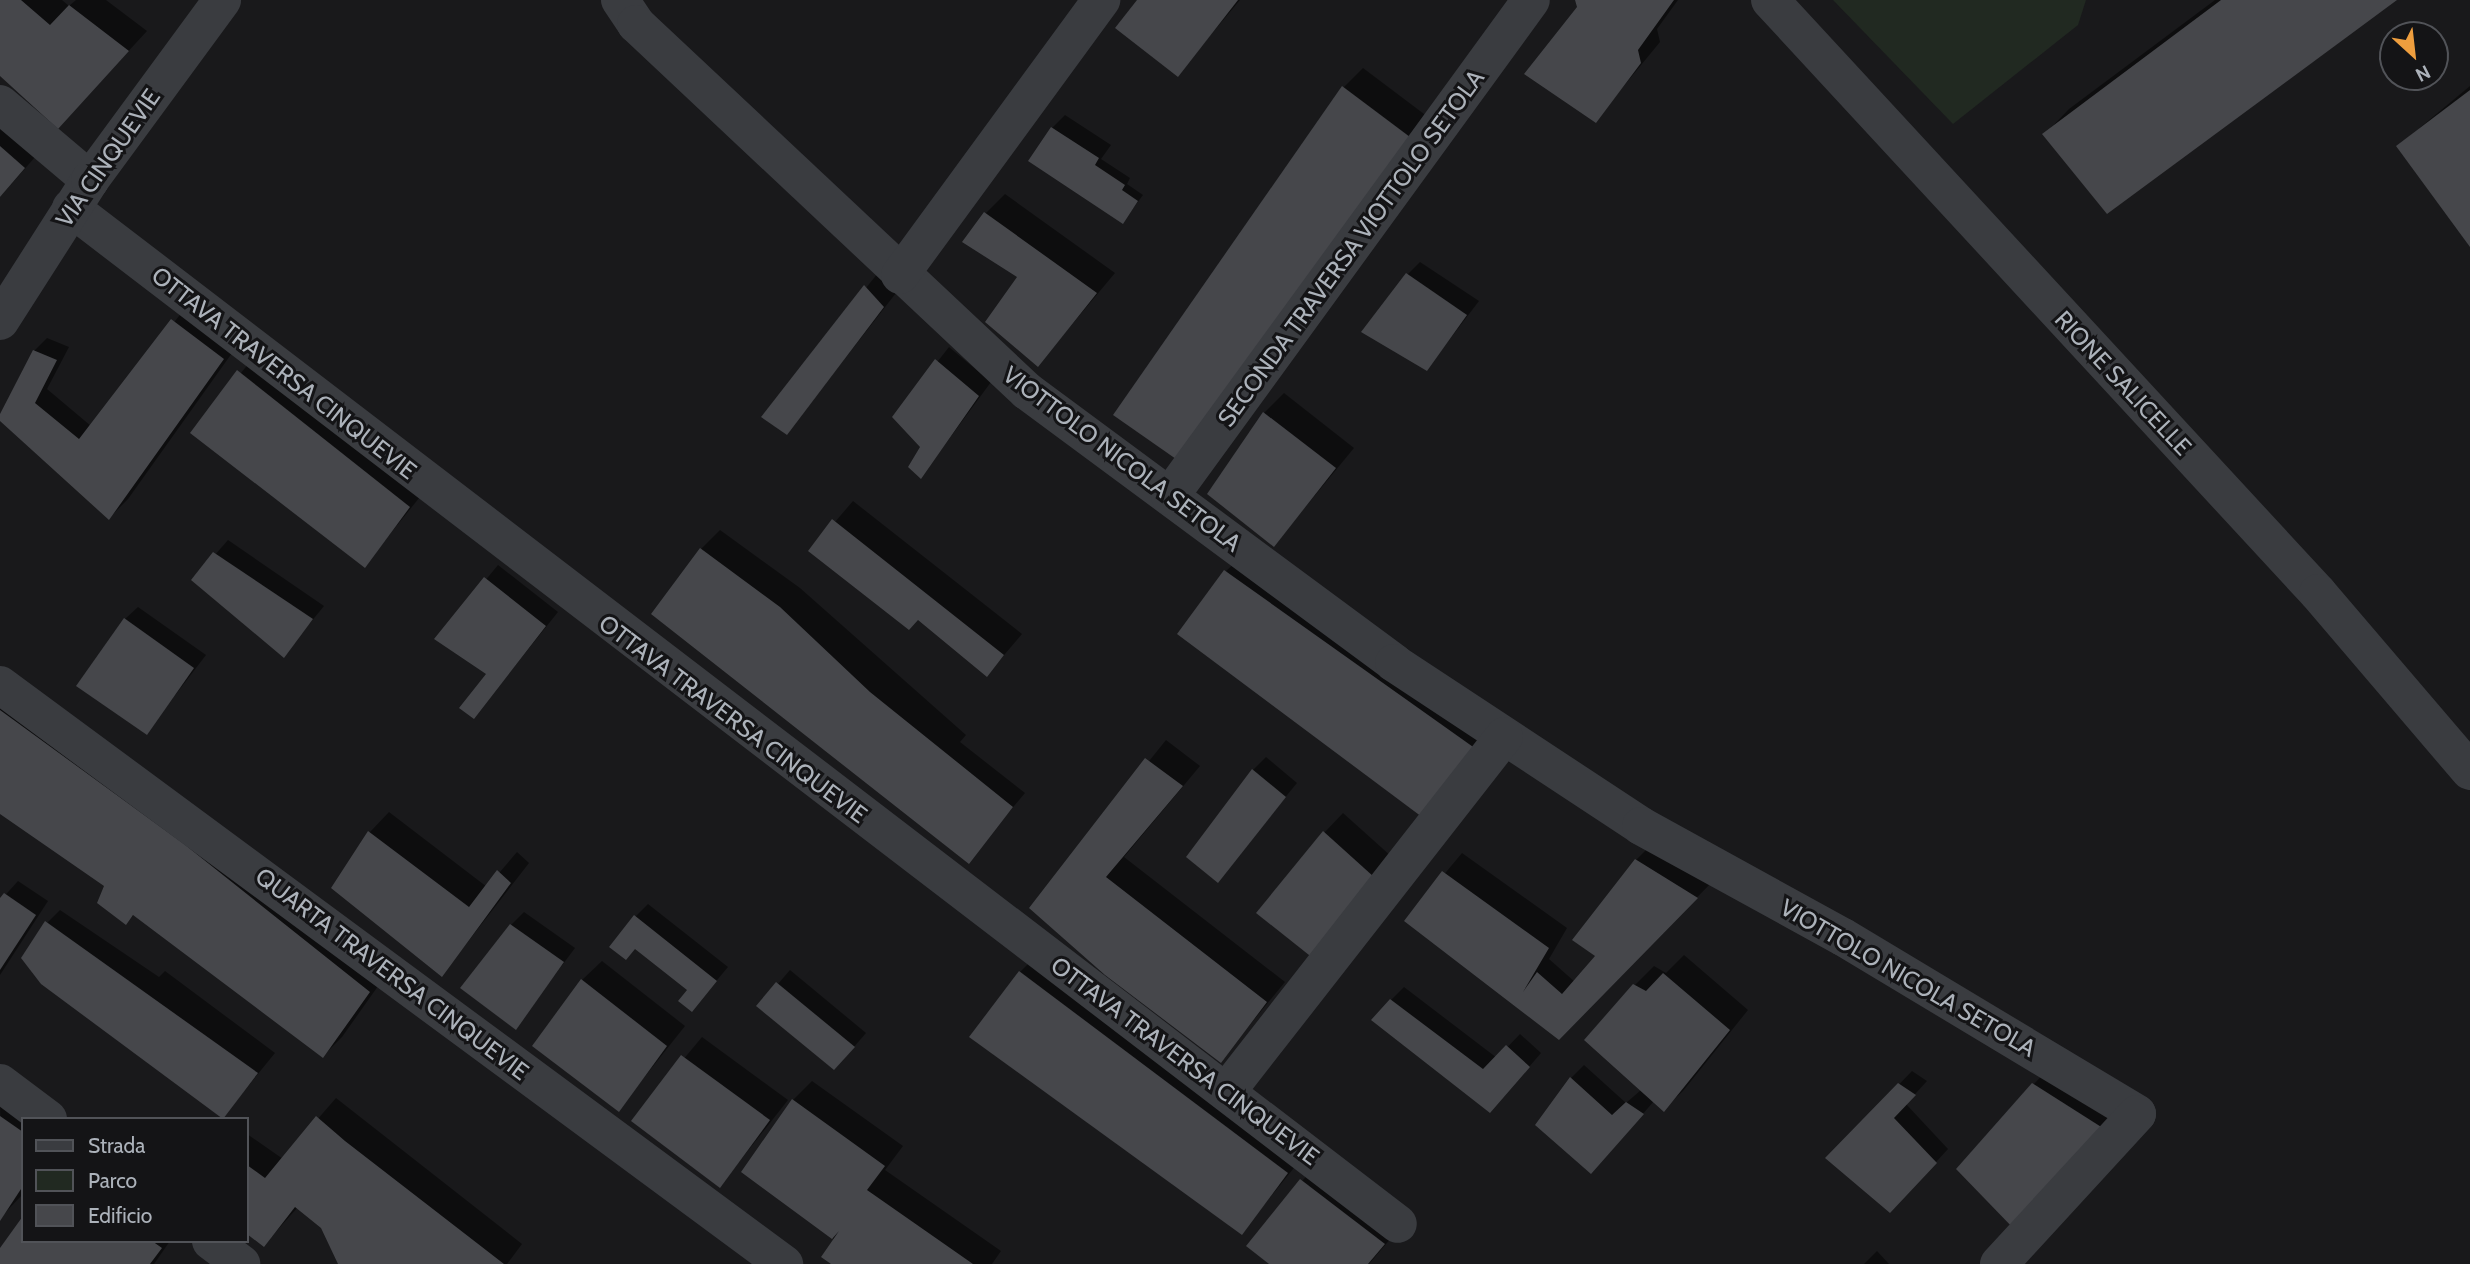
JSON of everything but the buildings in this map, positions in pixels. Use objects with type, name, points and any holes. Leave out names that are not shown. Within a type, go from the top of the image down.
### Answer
[{"type":"street","name":"VIA CINQUEVIE","points":[[0,321],[80,194],[222,0]]},
{"type":"street","name":"VIOTTOLO NICOLA SETOLA","points":[[620,0],[636,24],[900,275],[1027,391],[1394,663],[1641,826],[1843,937],[2137,1114],[1999,1264]]},
{"type":"street","points":[[900,275],[1101,0]]},
{"type":"street","name":"SECONDA TRAVERSA VIOTTOLO SETOLA","points":[[1170,496],[1531,0]]},
{"type":"street","name":"RIONE SALICELLE","points":[[1770,0],[2318,593],[2470,771]]},
{"type":"street","name":"OTTAVA TRAVERSA CINQUEVIE","points":[[0,104],[80,194],[850,809],[1227,1091],[1398,1224]]},
{"type":"street","name":"QUARTA TRAVERSA CINQUEVIE","points":[[0,685],[784,1264]]},
{"type":"street","points":[[1227,1091],[1504,736]]},
{"type":"street","points":[[0,1083],[45,1117]]},
{"type":"street","points":[[214,1243],[241,1264]]},
{"type":"green space","points":[[1833,0],[2086,0],[2078,25],[1953,124]]}]
